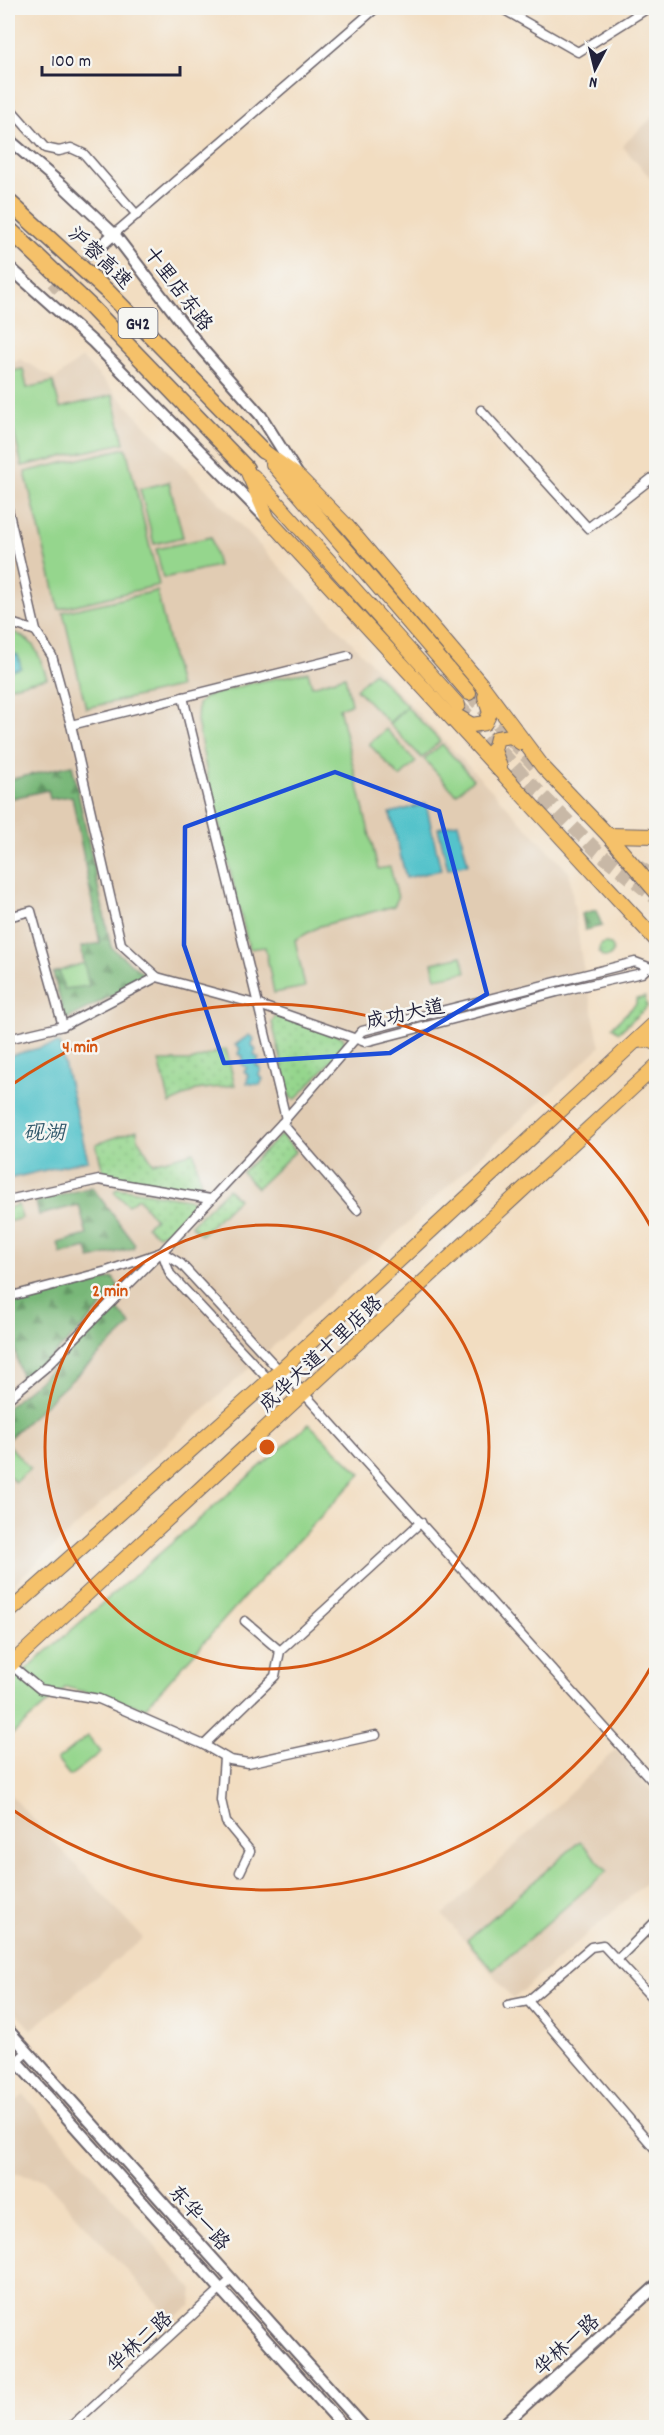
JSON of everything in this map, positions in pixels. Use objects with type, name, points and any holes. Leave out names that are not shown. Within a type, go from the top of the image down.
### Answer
[{"type":"highway","name":"沪蓉高速","points":[[8,201],[108,292],[262,451]]},
{"type":"highway","name":"G42","points":[[8,228],[90,306],[246,468]]},
{"type":"main road","points":[[262,451],[300,478],[346,525],[466,666],[543,766]]},
{"type":"main road","points":[[262,451],[469,693]]},
{"type":"main road","points":[[246,468],[268,519],[657,940]]},
{"type":"main road","points":[[246,468],[458,705]]},
{"type":"main road","points":[[430,695],[462,721],[472,725],[485,723],[490,712],[489,704],[466,666]]},
{"type":"main road","points":[[513,786],[495,758],[494,744],[501,736],[516,738],[608,835],[657,892]]},
{"type":"main road","points":[[608,835],[657,836]]},
{"type":"main road","name":"成华大道十里店路","points":[[8,1612],[281,1370],[657,1022]]},
{"type":"main road","points":[[636,1041],[657,1043]]},
{"type":"main road","name":"成华大道十里店路","points":[[9,1666],[657,1066]]},
{"type":"street","points":[[96,250],[376,8]]},
{"type":"street","points":[[501,8],[578,52],[648,8]]},
{"type":"street","points":[[8,106],[45,148],[59,151],[71,148],[84,154],[137,214]]},
{"type":"street","name":"十里店东路","points":[[8,139],[114,234],[202,349],[261,416],[300,478]]},
{"type":"street","points":[[8,195],[21,212]]},
{"type":"street","points":[[8,266],[47,293],[268,519]]},
{"type":"street","points":[[481,410],[588,528],[657,475]]},
{"type":"street","points":[[8,509],[36,632],[52,656],[71,725],[121,944],[158,977],[259,1005],[357,1038],[284,1121],[162,1252],[45,1368],[8,1399]]},
{"type":"street","points":[[8,621],[36,632]]},
{"type":"street","points":[[71,725],[348,656]]},
{"type":"street","points":[[183,697],[259,1005],[284,1121],[357,1210]]},
{"type":"street","points":[[8,916],[31,911],[63,1026]]},
{"type":"street","name":"成功大道","points":[[357,1038],[365,1042],[652,969]]},
{"type":"street","points":[[8,1039],[63,1026],[158,977]]},
{"type":"street","points":[[8,1200],[99,1180],[210,1199]]},
{"type":"street","points":[[162,1252],[181,1264],[305,1394],[657,1785]]},
{"type":"street","points":[[8,1297],[107,1271],[162,1252]]},
{"type":"street","points":[[162,1252],[170,1274],[269,1380]]},
{"type":"street","points":[[204,1745],[275,1676],[280,1651],[421,1522]]},
{"type":"street","points":[[245,1621],[280,1651]]},
{"type":"street","points":[[9,1666],[40,1689],[99,1699],[224,1756],[248,1763],[376,1736]]},
{"type":"street","points":[[224,1756],[221,1800],[226,1822],[250,1851],[240,1872]]},
{"type":"street","points":[[618,1959],[657,1921]]},
{"type":"street","points":[[508,2005],[528,2001],[591,1947],[603,1945],[657,2002]]},
{"type":"street","points":[[528,2001],[657,2150]]},
{"type":"street","name":"东华一路","points":[[8,2030],[365,2427]]},
{"type":"street","name":"东华一路","points":[[8,2052],[12,2065],[221,2289],[345,2427]]},
{"type":"street","points":[[12,2065],[27,2052]]},
{"type":"street","name":"华林二路","points":[[69,2427],[232,2279]]},
{"type":"street","name":"华林一路","points":[[500,2427],[657,2286]]},
{"type":"highlighted area","points":[[335,772],[439,811],[487,994],[390,1053],[224,1063],[184,945],[185,827]]},
{"type":"shaded area","points":[[656,114],[656,184],[622,146]]},
{"type":"shaded area","points":[[82,358],[569,872],[582,961],[600,1047],[8,1589],[8,364],[20,359],[55,379]]},
{"type":"shaded area","points":[[616,1749],[656,1796],[656,1874],[513,1999],[443,1915]]},
{"type":"shaded area","points":[[8,1792],[143,1938],[31,2030],[8,2003]]},
{"type":"shaded area","points":[[24,2095],[193,2290],[191,2306],[172,2320],[44,2180],[8,2172],[8,2107]]},
{"type":"green space","points":[[23,369],[27,388],[53,382],[60,408],[113,395],[124,443],[22,466],[8,407],[8,372]]},
{"type":"green space","points":[[126,448],[159,585],[59,609],[25,472]]},
{"type":"green space","points":[[169,482],[183,537],[154,544],[140,489]]},
{"type":"green space","points":[[211,537],[218,566],[163,578],[156,549]]},
{"type":"green space","points":[[157,591],[179,687],[86,708],[63,612]]},
{"type":"green space","points":[[8,630],[25,638],[35,648],[47,678],[8,687]]},
{"type":"green space","points":[[308,672],[312,686],[345,676],[351,704],[339,708],[378,869],[390,867],[398,898],[394,906],[320,926],[295,940],[305,987],[274,993],[265,947],[249,949],[208,779],[197,721],[198,704],[205,697],[251,683]]},
{"type":"green space","points":[[374,672],[407,706],[389,723],[356,689]]},
{"type":"green space","points":[[407,707],[440,741],[422,758],[389,724]]},
{"type":"green space","points":[[386,729],[416,762],[400,777],[369,744]]},
{"type":"green space","points":[[442,744],[473,779],[456,794],[424,759]]},
{"type":"green space","points":[[72,765],[111,947],[147,977],[65,1020],[53,973],[59,971],[64,989],[88,986],[81,947],[100,943],[72,796],[50,799],[48,790],[8,799],[8,780]]},
{"type":"green space","points":[[596,910],[602,926],[585,930],[582,914]]},
{"type":"green space","points":[[606,943],[611,945],[613,950],[611,955],[606,957],[601,955],[599,950],[601,945]]},
{"type":"green space","points":[[462,956],[466,972],[436,978],[432,963]]},
{"type":"green space","points":[[84,963],[89,986],[64,989],[59,971]]},
{"type":"green space","points":[[645,997],[647,1007],[619,1032],[612,1027],[636,1004],[636,999]]},
{"type":"green space","points":[[276,1015],[343,1037],[345,1046],[296,1099],[290,1098],[272,1022]]},
{"type":"green space","points":[[226,1049],[235,1085],[196,1090],[170,1104],[159,1061],[191,1061]]},
{"type":"green space","points":[[137,1130],[138,1139],[153,1163],[194,1152],[201,1185],[199,1192],[104,1175],[96,1144]]},
{"type":"green space","points":[[281,1135],[296,1151],[257,1188],[242,1172]]},
{"type":"green space","points":[[92,1187],[135,1244],[133,1248],[90,1259],[87,1248],[61,1254],[58,1243],[87,1235],[79,1205],[39,1215],[36,1202]]},
{"type":"green space","points":[[117,1188],[188,1199],[196,1203],[196,1207],[175,1229],[158,1235],[146,1226],[155,1219],[138,1198],[128,1205],[114,1192]]},
{"type":"green space","points":[[228,1189],[238,1199],[201,1235],[191,1225]]},
{"type":"green space","points":[[18,1205],[22,1218],[8,1222],[8,1208]]},
{"type":"green space","points":[[113,1278],[119,1287],[108,1300],[85,1325],[22,1381],[8,1319],[8,1305]]},
{"type":"green space","points":[[116,1307],[131,1325],[8,1439],[8,1407],[52,1369]]},
{"type":"green space","points":[[309,1424],[361,1474],[248,1593],[145,1708],[66,1687],[8,1738],[8,1685]]},
{"type":"green space","points":[[8,1444],[30,1469],[15,1482],[8,1474]]},
{"type":"green space","points":[[88,1736],[101,1752],[70,1776],[57,1760]]},
{"type":"green space","points":[[580,1841],[607,1871],[493,1970],[467,1940]]},
{"type":"water","points":[[8,652],[18,655],[21,668],[8,672]]},
{"type":"water","points":[[426,804],[441,870],[406,878],[390,813]]},
{"type":"water","points":[[458,823],[468,864],[448,869],[438,828]]},
{"type":"water","points":[[249,1035],[254,1039],[252,1045],[256,1050],[254,1055],[259,1058],[256,1065],[261,1069],[259,1075],[263,1079],[260,1085],[247,1083],[248,1075],[244,1071],[247,1068],[242,1064],[243,1056],[238,1054],[240,1048],[235,1045]]},
{"type":"water","name":"砚湖","points":[[59,1043],[88,1160],[8,1179],[8,1056]]},
{"type":"waterway","points":[[651,2428],[656,2425]]},
{"type":"tunnel","points":[[51,290],[96,250]]},
{"type":"tunnel","points":[[469,693],[538,769]]},
{"type":"tunnel","points":[[458,705],[597,851],[656,898]]},
{"type":"tunnel","points":[[635,865],[656,878]]}]
